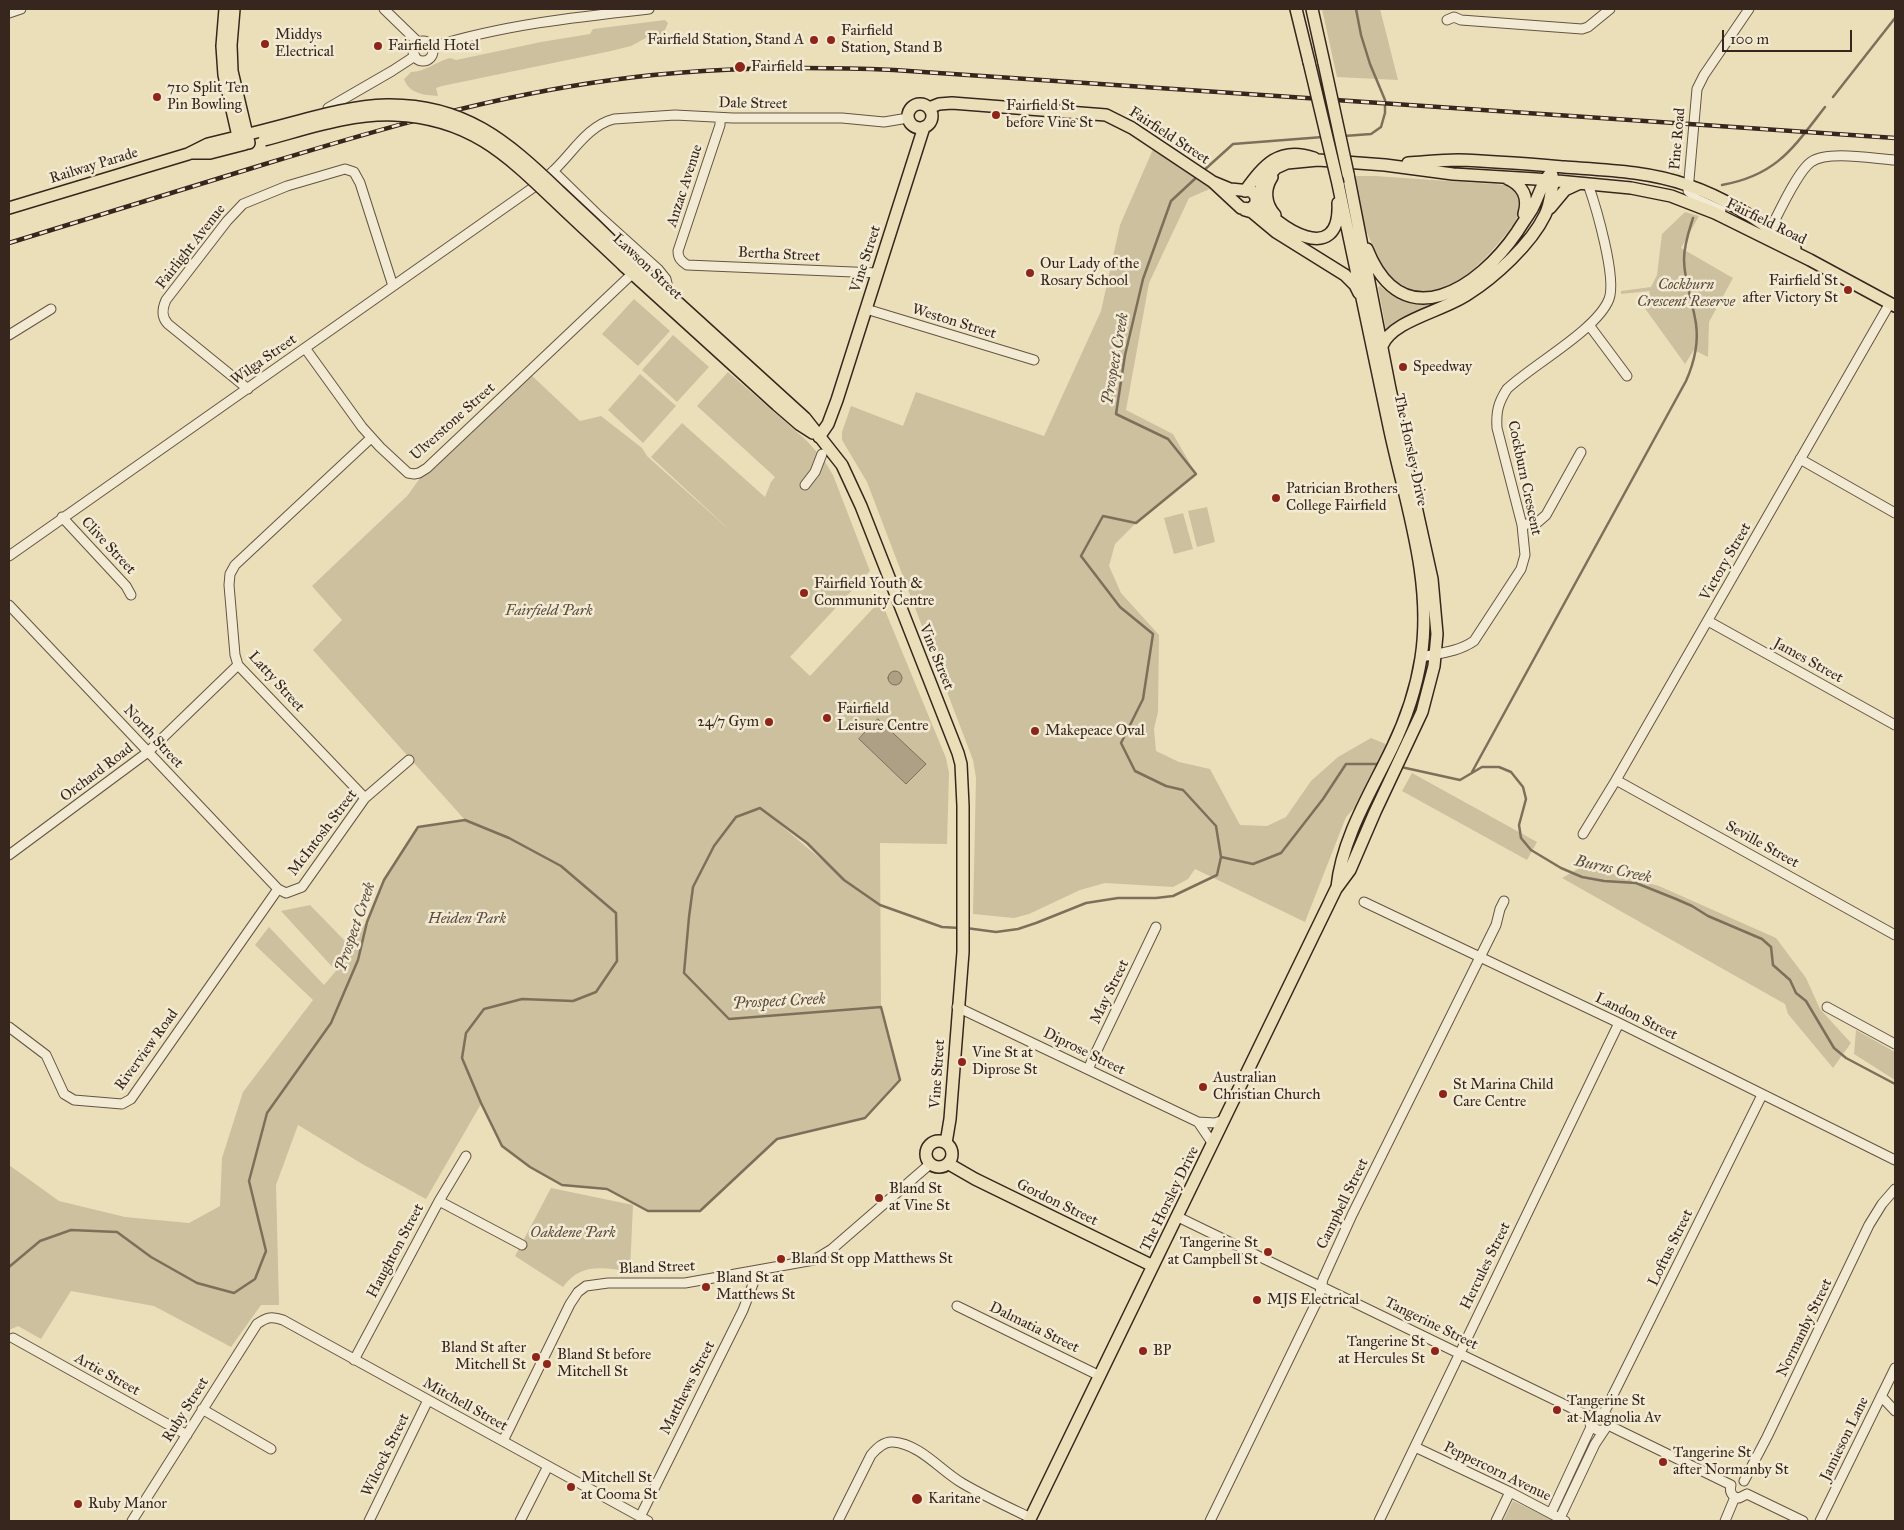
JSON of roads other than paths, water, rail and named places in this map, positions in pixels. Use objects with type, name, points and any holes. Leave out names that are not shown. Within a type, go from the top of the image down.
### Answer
[{"type":"main road","points":[[225,9],[222,46],[223,67],[226,86],[243,140]]},
{"type":"main road","points":[[234,9],[231,45],[232,71],[243,140]]},
{"type":"main road","name":"The Horsley Drive","points":[[1296,9],[1338,184],[1417,550],[1424,613],[1421,657],[1416,684],[1408,710],[1339,866],[1336,889]]},
{"type":"main road","points":[[1312,9],[1358,224],[1368,252],[1384,280],[1396,290],[1409,296],[1422,298],[1449,293],[1464,286],[1492,263],[1517,232],[1550,178],[1565,167]]},
{"type":"main road","name":"Fairfield Street","points":[[930,108],[939,104],[952,103],[1106,115],[1126,124],[1212,182],[1242,208],[1252,212],[1276,232],[1348,278],[1360,294],[1367,319]]},
{"type":"main road","points":[[923,104],[930,108],[932,119],[924,127],[914,126],[908,118],[909,110],[915,105],[923,104]]},
{"type":"main road","name":"Lawson Street","points":[[243,140],[366,116],[394,115],[429,119],[448,124],[489,143],[514,162],[799,424],[818,437]]},
{"type":"main road","name":"Vine Street","points":[[924,127],[837,400],[828,424],[818,437],[833,452],[851,482],[958,753],[962,780],[963,952],[957,1007],[950,1119],[946,1143]]},
{"type":"main road","name":"Railway Parade","points":[[9,208],[188,154],[208,144],[243,140]]},
{"type":"main road","points":[[1294,154],[1318,160],[1283,164],[1272,171],[1262,184],[1252,208],[1242,208],[1238,197],[1264,167],[1277,158],[1294,154]]},
{"type":"main road","name":"Fairfield Road","points":[[1318,160],[1385,165],[1453,174],[1506,178],[1550,178],[1631,188],[1671,196],[1715,213],[1810,260]]},
{"type":"main road","name":"Fairfield Road","points":[[1385,165],[1456,160],[1634,173],[1687,185],[1729,205],[1771,228],[1810,260]]},
{"type":"main road","points":[[1288,228],[1270,209],[1267,199],[1268,187],[1271,179],[1278,171],[1300,163]]},
{"type":"main road","points":[[1538,165],[1550,178],[1546,214]]},
{"type":"main road","points":[[1506,178],[1518,185],[1526,195],[1526,207],[1517,232]]},
{"type":"main road","name":"Fairfield Street","points":[[1212,182],[1226,188],[1245,191]]},
{"type":"main road","points":[[1382,346],[1385,338],[1402,325],[1444,308],[1468,295],[1490,278],[1523,246],[1565,190],[1584,183]]},
{"type":"main road","points":[[1245,191],[1253,193],[1268,214],[1288,228],[1310,239],[1324,239],[1330,235],[1335,227],[1339,212],[1338,184]]},
{"type":"main road","name":"The Horsley Drive","points":[[1030,1520],[1336,889],[1350,870],[1382,796],[1404,753],[1427,697],[1436,654],[1435,592],[1358,224]]},
{"type":"main road","points":[[1810,260],[1893,304]]},
{"type":"main road","name":"Lawson Street","points":[[629,267],[670,296],[805,418],[818,437]]},
{"type":"main road","points":[[938,1141],[946,1143],[952,1153],[949,1164],[942,1167],[930,1164],[926,1156],[930,1145],[938,1141]]},
{"type":"main road","name":"Gordon Street","points":[[949,1164],[975,1180],[1154,1266]]},
{"type":"street","points":[[9,13],[21,9]]},
{"type":"street","points":[[384,9],[418,42],[428,42],[432,47],[431,56],[426,60],[420,60],[415,56],[414,47],[418,42]]},
{"type":"street","points":[[432,47],[524,26],[605,11],[649,9]]},
{"type":"street","points":[[1450,15],[1461,20],[1582,28],[1588,27],[1610,9]]},
{"type":"street","name":"Pine Road","points":[[1749,9],[1704,75],[1698,89],[1687,185],[1688,191],[1693,197],[1724,212],[1770,241]]},
{"type":"street","points":[[328,108],[415,56]]},
{"type":"street","name":"Dale Street","points":[[552,172],[599,125],[614,119],[682,115],[720,118],[842,118],[884,122],[908,118]]},
{"type":"street","name":"Anzac Avenue","points":[[681,261],[678,251],[720,125],[720,118]]},
{"type":"street","points":[[1771,228],[1801,173],[1811,162],[1833,156],[1895,160]]},
{"type":"street","name":"Fairlight Avenue","points":[[248,388],[168,324],[162,312],[166,300],[226,221],[243,204],[286,186],[349,169],[354,172],[360,183],[393,286]]},
{"type":"street","name":"Lawson Street","points":[[552,172],[658,269],[666,279],[670,296]]},
{"type":"street","name":"Cockburn Crescent","points":[[1421,657],[1465,648],[1474,642],[1483,631],[1521,570],[1525,555],[1522,525],[1496,414],[1499,401],[1507,389],[1589,325],[1604,309],[1609,298],[1611,276],[1597,211],[1584,183]]},
{"type":"street","name":"Wilga Street","points":[[9,556],[534,187]]},
{"type":"street","name":"Bertha Street","points":[[681,261],[687,265],[877,273]]},
{"type":"street","name":"Ulverstone Street","points":[[305,348],[371,438],[408,473],[419,473],[427,468],[629,267]]},
{"type":"street","name":"Victory Street","points":[[1583,834],[1800,460],[1893,304]]},
{"type":"street","points":[[9,335],[51,309]]},
{"type":"street","name":"Weston Street","points":[[866,309],[1034,360]]},
{"type":"street","points":[[1589,325],[1627,376]]},
{"type":"street","name":"Latty Street","points":[[365,798],[238,665],[234,655],[229,585],[232,569],[242,558],[371,438]]},
{"type":"street","points":[[1522,525],[1538,522],[1546,515],[1581,452]]},
{"type":"street","points":[[805,485],[815,472],[822,454]]},
{"type":"street","points":[[1800,460],[1895,513]]},
{"type":"street","name":"Clive Street","points":[[62,518],[126,586],[131,594]]},
{"type":"street","name":"North Street","points":[[9,605],[278,889]]},
{"type":"street","name":"James Street","points":[[1708,621],[1895,725]]},
{"type":"street","name":"Orchard Road","points":[[9,855],[148,752],[238,665]]},
{"type":"street","name":"McIntosh Street","points":[[278,889],[286,893],[302,887],[365,798],[409,760]]},
{"type":"street","name":"Seville Street","points":[[1616,780],[1895,934]]},
{"type":"street","name":"Riverview Road","points":[[9,1028],[46,1055],[64,1094],[74,1100],[122,1104],[131,1099],[278,889]]},
{"type":"street","name":"Campbell Street","points":[[1210,1521],[1319,1297],[1323,1279],[1352,1215],[1480,958],[1496,924],[1504,901]]},
{"type":"street","name":"Landon Street","points":[[1364,902],[1618,1022],[1895,1160]]},
{"type":"street","name":"May Street","points":[[1088,1069],[1156,927]]},
{"type":"street","name":"Diprose Street","points":[[957,1007],[1198,1122],[1215,1123],[1224,1120]]},
{"type":"street","points":[[1827,1007],[1895,1044]]},
{"type":"street","name":"Hercules Street","points":[[1378,1521],[1618,1022]]},
{"type":"street","name":"Loftus Street","points":[[1604,1413],[1762,1095]]},
{"type":"street","name":"Diprose Street","points":[[1198,1122],[1213,1144]]},
{"type":"street","name":"Haughton Street","points":[[354,1360],[438,1201],[466,1156]]},
{"type":"street","name":"Bland Street","points":[[503,1441],[570,1304],[581,1289],[586,1286],[608,1283],[685,1283],[804,1262],[822,1256],[930,1164]]},
{"type":"street","name":"Normanby Street","points":[[1744,1481],[1768,1437],[1869,1225],[1882,1204],[1895,1189]]},
{"type":"street","points":[[438,1201],[522,1245]]},
{"type":"street","name":"Tangerine Street","points":[[1178,1217],[1459,1353],[1591,1422]]},
{"type":"street","name":"Matthews Street","points":[[644,1519],[743,1310],[758,1271]]},
{"type":"street","name":"Dalmatia Street","points":[[957,1306],[1100,1376]]},
{"type":"street","name":"Mitchell Street","points":[[267,1317],[283,1320],[644,1519]]},
{"type":"street","name":"Ruby Street","points":[[132,1521],[257,1324],[267,1317]]},
{"type":"street","name":"Artie Street","points":[[13,1338],[187,1435]]},
{"type":"street","name":"Jamieson Lane","points":[[1820,1521],[1895,1368]]},
{"type":"street","points":[[1881,1396],[1895,1411]]},
{"type":"street","name":"Wilcock Street","points":[[369,1521],[428,1400]]},
{"type":"street","points":[[202,1409],[271,1449]]},
{"type":"street","points":[[1551,1514],[1591,1422],[1598,1412],[1604,1413],[1608,1417],[1606,1428],[1563,1520]]},
{"type":"street","points":[[1591,1422],[1597,1430],[1606,1428],[1731,1485]]},
{"type":"street","points":[[838,1521],[871,1455],[879,1446],[891,1441],[905,1444],[918,1451],[960,1482],[1030,1520]]},
{"type":"street","name":"Peppercorn Avenue","points":[[1415,1447],[1510,1492],[1563,1520]]},
{"type":"street","points":[[520,1521],[548,1466]]},
{"type":"street","points":[[1735,1481],[1744,1481],[1748,1488],[1747,1494],[1742,1497],[1735,1497],[1730,1492],[1731,1485],[1735,1481]]},
{"type":"street","points":[[1496,1521],[1510,1492]]},
{"type":"street","points":[[1747,1494],[1803,1521]]},
{"type":"street","points":[[1725,1521],[1735,1497]]},
{"type":"waterway","name":"Prospect Creek","points":[[1344,136],[1371,134],[1381,127],[1385,113],[1385,100],[1370,64],[1361,35],[1356,9]]},
{"type":"waterway","points":[[1833,97],[1895,18]]},
{"type":"waterway","points":[[1722,185],[1757,174],[1782,158],[1825,107]]},
{"type":"waterway","name":"Prospect Creek","points":[[1202,172],[1233,144],[1323,137]]},
{"type":"waterway","name":"Prospect Creek","points":[[966,928],[996,932],[1018,929],[1086,903],[1118,898],[1173,896],[1217,875],[1221,857],[1216,826],[1183,790],[1166,786],[1135,771],[1121,743],[1143,699],[1153,634],[1120,607],[1081,556],[1103,516],[1136,523],[1196,474],[1168,439],[1116,414],[1125,355],[1143,279],[1171,201],[1198,176]]},
{"type":"waterway","points":[[1472,772],[1689,374],[1695,354],[1697,332],[1685,276],[1684,259],[1693,218]]},
{"type":"waterway","name":"Burns Creek","points":[[1221,857],[1253,864],[1281,853],[1323,799],[1346,764],[1380,764]]},
{"type":"waterway","name":"Burns Creek","points":[[1401,767],[1460,780],[1482,767],[1499,767],[1511,772],[1523,787],[1526,799],[1519,825],[1521,838],[1531,850],[1561,868],[1582,877],[1604,881],[1636,883],[1692,906],[1708,916],[1762,939],[1771,947],[1773,965],[1790,980],[1796,993],[1806,1001],[1834,1048],[1846,1058],[1895,1084]]},
{"type":"waterway","name":"Prospect Creek","points":[[9,1267],[40,1241],[71,1230],[117,1232],[151,1257],[197,1283],[234,1293],[255,1279],[266,1251],[249,1181],[267,1113],[331,1023],[358,960],[367,922],[384,880],[418,827],[465,820],[509,838],[561,866],[616,913],[617,961],[596,992],[573,1001],[522,999],[484,1009],[466,1033],[462,1058],[502,1146],[530,1167],[562,1185],[607,1189],[648,1211],[700,1211],[777,1139],[865,1118],[900,1080],[881,1007],[729,1019],[684,973],[693,887],[714,846],[736,817],[760,808],[807,843],[844,880],[880,905],[942,927],[960,928]]},
{"type":"railway","points":[[9,243],[348,139],[435,115],[567,87],[682,72],[717,70],[788,68],[894,70],[1895,138]]},
{"type":"place","name":"Fairfield Station, Stand A","points":[[814,40]]},
{"type":"place","name":"Fairfield Station, Stand B","points":[[831,40]]},
{"type":"place","name":"Middys Electrical","points":[[265,44]]},
{"type":"place","name":"Fairfield Hotel","points":[[378,46]]},
{"type":"place","name":"Fairfield","points":[[740,67]]},
{"type":"place","name":"710 Split Ten Pin Bowling","points":[[157,97]]},
{"type":"place","name":"Fairfield St before Vine St","points":[[996,115]]},
{"type":"place","name":"Our Lady of the Rosary School","points":[[1030,273]]},
{"type":"place","name":"Fairfield St after Victory St","points":[[1848,290]]},
{"type":"place","name":"Speedway","points":[[1403,367]]},
{"type":"place","name":"Patrician Brothers College Fairfield","points":[[1276,498]]},
{"type":"place","name":"Fairfield Youth & Community Centre","points":[[804,593]]},
{"type":"place","name":"Fairfield Leisure Centre","points":[[827,718]]},
{"type":"place","name":"24/7 Gym","points":[[769,722]]},
{"type":"place","name":"Makepeace Oval","points":[[1035,731]]},
{"type":"place","name":"Vine St at Diprose St","points":[[962,1062]]},
{"type":"place","name":"Australian Christian Church","points":[[1203,1087]]},
{"type":"place","name":"St Marina Child Care Centre","points":[[1443,1094]]},
{"type":"place","name":"Bland St at Vine St","points":[[879,1198]]},
{"type":"place","name":"Tangerine St at Campbell St","points":[[1268,1252]]},
{"type":"place","name":"Bland St opp Matthews St","points":[[781,1259]]},
{"type":"place","name":"Bland St at Matthews St","points":[[706,1287]]},
{"type":"place","name":"MJS Electrical","points":[[1257,1300]]},
{"type":"place","name":"BP","points":[[1143,1351]]},
{"type":"place","name":"Tangerine St at Hercules St","points":[[1435,1351]]},
{"type":"place","name":"Bland St after Mitchell St","points":[[536,1357]]},
{"type":"place","name":"Bland St before Mitchell St","points":[[547,1364]]},
{"type":"place","name":"Tangerine St at Magnolia Av","points":[[1557,1410]]},
{"type":"place","name":"Tangerine St after Normanby St","points":[[1663,1462]]},
{"type":"place","name":"Mitchell St at Cooma St","points":[[571,1487]]},
{"type":"place","name":"Karitane","points":[[917,1499]]},
{"type":"place","name":"Ruby Manor","points":[[78,1504]]},
{"type":"park label","name":"Cockburn Crescent Reserve","points":[[1686,294]]},
{"type":"park label","name":"Fairfield Park","points":[[549,611]]},
{"type":"park label","name":"Heiden Park","points":[[467,919]]},
{"type":"park label","name":"Oakdene Park","points":[[573,1233]]}]
